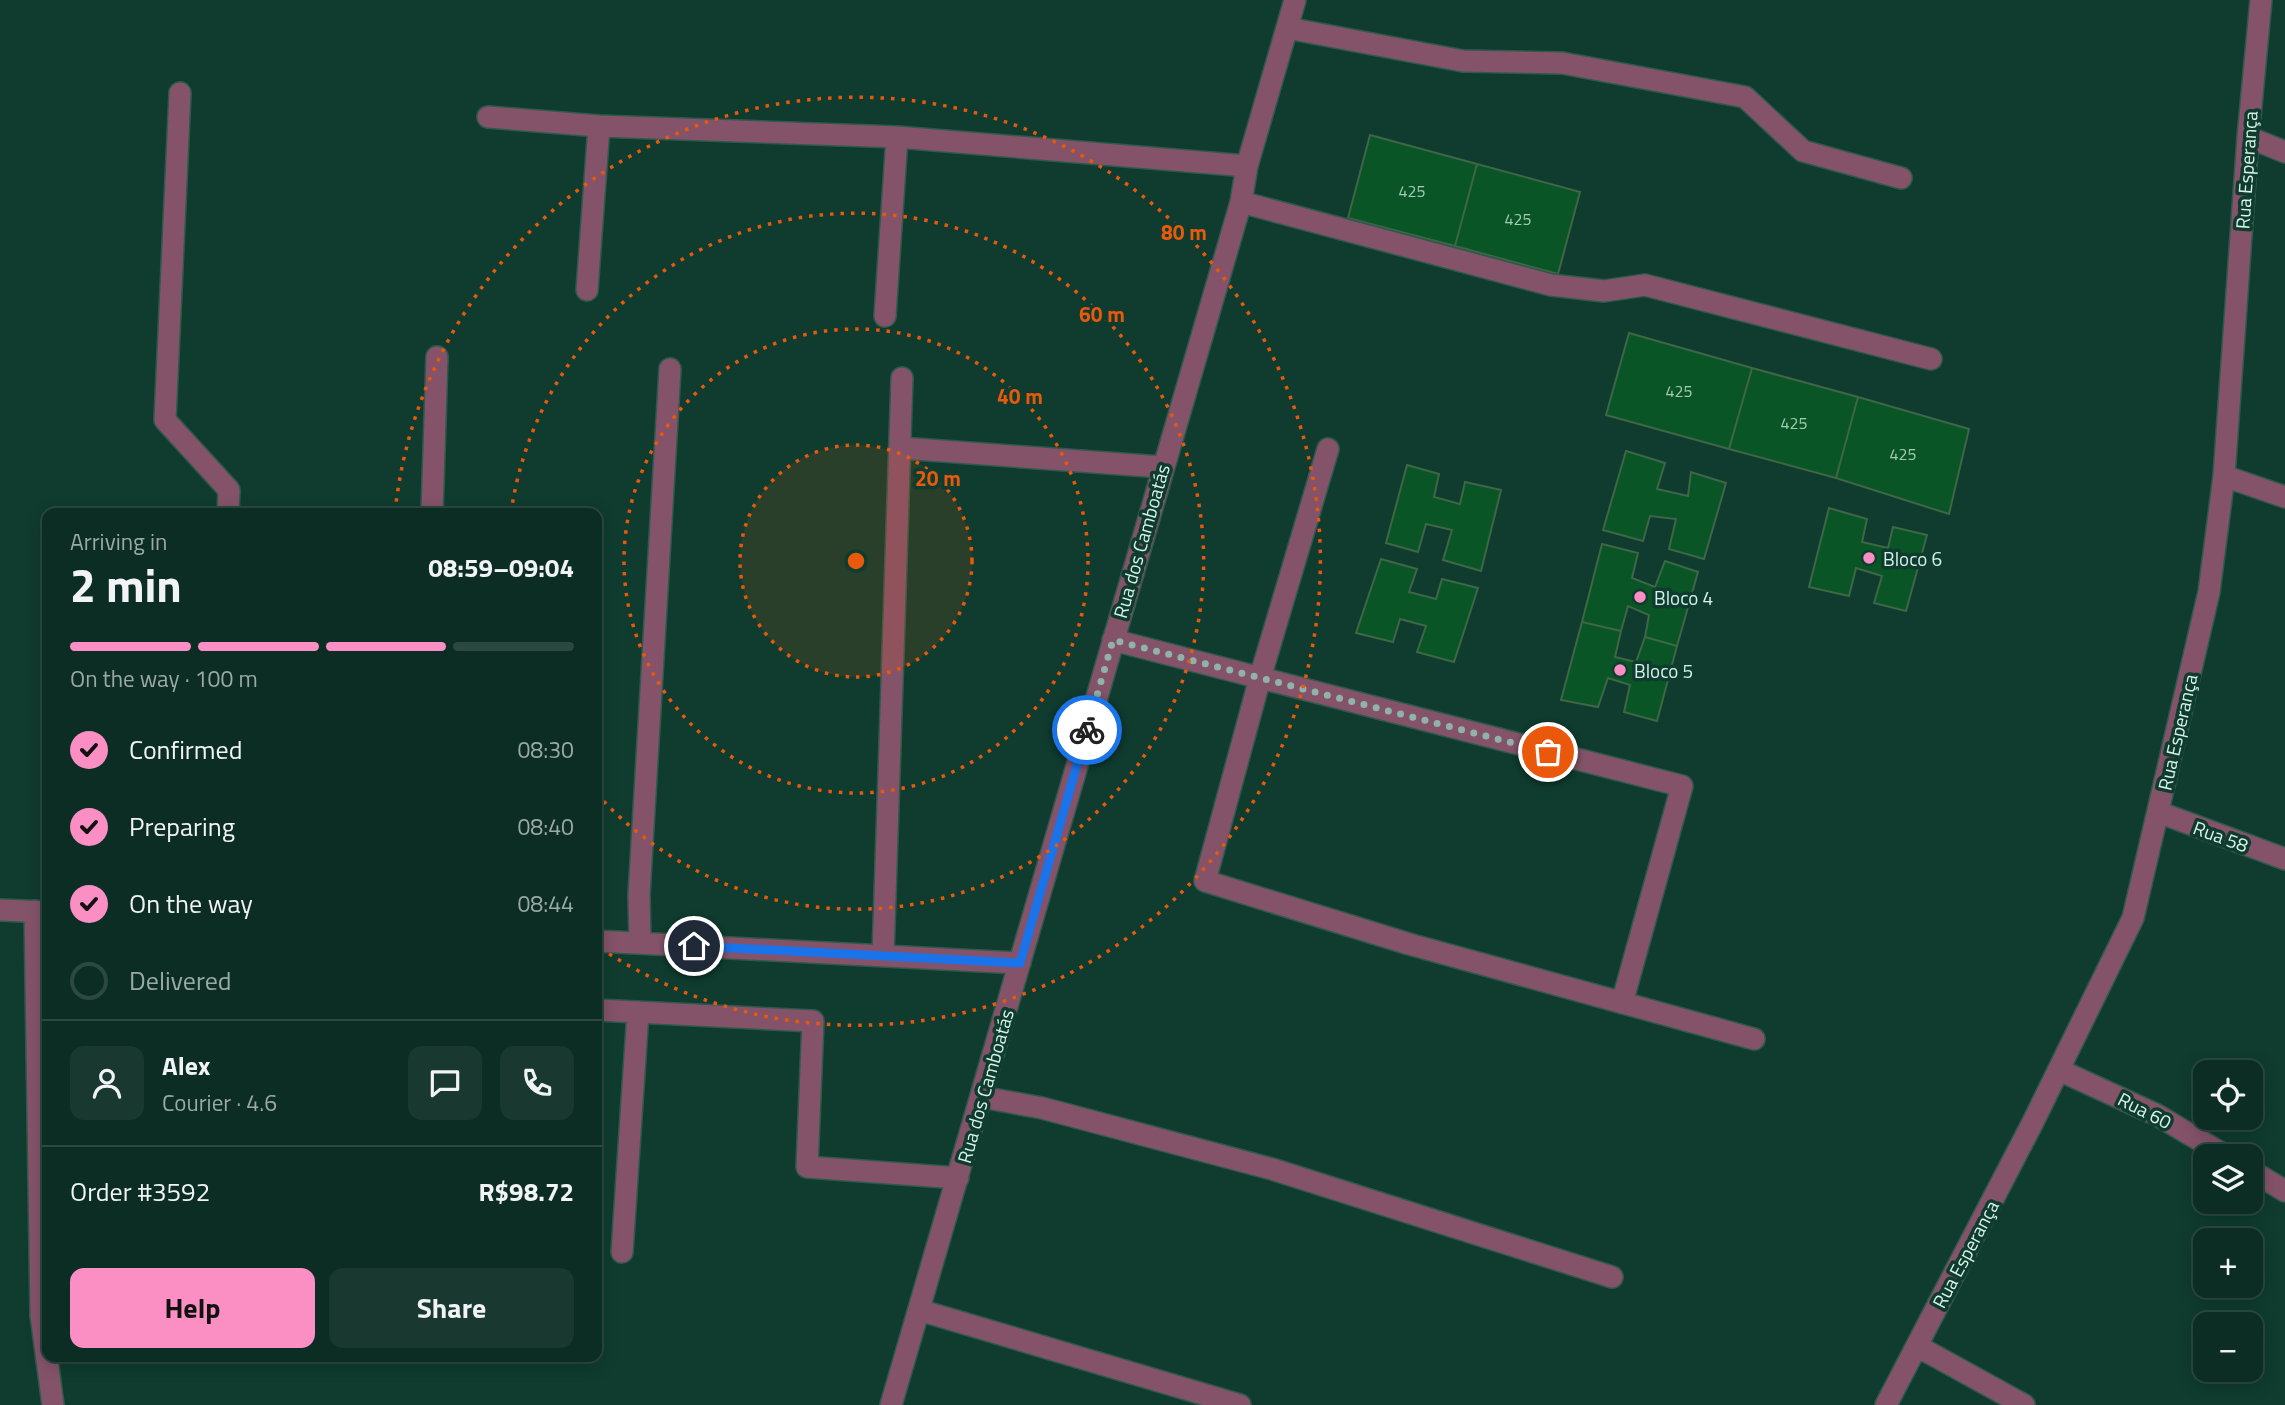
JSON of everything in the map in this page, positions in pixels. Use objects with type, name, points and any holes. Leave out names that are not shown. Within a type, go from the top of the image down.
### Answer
[{"type":"street","name":"Rua dos Camboatás","points":[[891,1405],[1241,202],[1247,166],[1295,0]]},
{"type":"street","name":"Rua Esperança","points":[[1886,1405],[2059,1070],[2133,918],[2209,592],[2224,476],[2248,137],[2261,0]]},
{"type":"street","points":[[1287,28],[1463,61],[1562,62],[1745,97],[1803,151],[1901,178]]},
{"type":"street","points":[[180,93],[165,420],[229,491],[228,508]]},
{"type":"street","points":[[488,117],[599,126],[897,137],[1247,166]]},
{"type":"street","points":[[587,290],[599,126]]},
{"type":"street","points":[[885,316],[897,137]]},
{"type":"street","points":[[2248,137],[2285,152]]},
{"type":"street","points":[[1241,202],[1551,285],[1604,291],[1645,285],[1931,359]]},
{"type":"street","points":[[432,508],[437,357]]},
{"type":"street","points":[[640,943],[640,881],[670,369]]},
{"type":"street","points":[[883,956],[902,378]]},
{"type":"street","points":[[901,448],[1162,467]]},
{"type":"street","points":[[1328,449],[1260,678],[1205,881],[1409,943],[1754,1039]]},
{"type":"street","points":[[2224,476],[2285,497]]},
{"type":"street","points":[[1113,640],[1682,786],[1622,1003]]},
{"type":"street","name":"Rua 58","points":[[2158,812],[2285,859]]},
{"type":"street","points":[[0,910],[41,912],[42,1322]]},
{"type":"street","points":[[602,941],[1020,963]]},
{"type":"street","points":[[602,1010],[813,1021],[807,1167],[958,1178]]},
{"type":"street","points":[[622,1252],[639,1012]]},
{"type":"street","name":"Rua 60","points":[[2059,1070],[2157,1115],[2206,1144]]},
{"type":"street","points":[[982,1097],[1042,1108],[1272,1169],[1612,1277]]},
{"type":"street","points":[[2263,1178],[2285,1191]]},
{"type":"street","points":[[919,1310],[1240,1405]]},
{"type":"street","points":[[1917,1346],[2024,1405]]},
{"type":"street","points":[[47,1362],[53,1405]]},
{"type":"building","points":[[1370,135],[1477,164],[1455,246],[1348,218]]},
{"type":"building","points":[[1477,164],[1580,192],[1558,274],[1455,246]]},
{"type":"building","points":[[1629,333],[1752,368],[1729,449],[1606,415]]},
{"type":"building","points":[[1752,368],[1858,397],[1836,478],[1729,449]]},
{"type":"building","points":[[1858,397],[1969,429],[1949,514],[1836,478]]},
{"type":"building","points":[[1626,451],[1665,463],[1657,489],[1688,496],[1691,472],[1726,483],[1704,559],[1669,549],[1676,519],[1650,516],[1643,541],[1603,530]]},
{"type":"building","points":[[1407,465],[1439,474],[1434,497],[1460,504],[1465,482],[1501,490],[1481,571],[1443,560],[1452,530],[1426,524],[1418,552],[1386,543]]},
{"type":"building","name":"Bloco 6","points":[[1829,508],[1867,519],[1862,542],[1888,548],[1893,527],[1927,535],[1906,611],[1874,603],[1882,576],[1856,568],[1849,596],[1809,587]]},
{"type":"building","name":"Bloco 4","points":[[1602,544],[1638,553],[1632,578],[1655,587],[1665,561],[1698,572],[1677,646],[1645,637],[1649,615],[1628,606],[1621,631],[1582,622]]},
{"type":"building","points":[[1381,559],[1417,569],[1409,592],[1436,599],[1442,579],[1478,588],[1454,662],[1417,652],[1426,626],[1400,619],[1393,642],[1356,633]]},
{"type":"building","name":"Bloco 5","points":[[1582,622],[1621,631],[1615,657],[1636,662],[1645,637],[1677,646],[1657,721],[1624,712],[1630,685],[1608,678],[1598,707],[1561,700]]},
{"type":"way so far","points":[[1087,730],[1113,640],[1548,752]]},
{"type":"place","name":"Bloco 6","points":[[1869,558]]},
{"type":"place","name":"Bloco 4","points":[[1640,597]]},
{"type":"place","name":"Bloco 5","points":[[1620,670]]},
{"type":"route","points":[[694,946],[1020,963],[1087,730]]}]
